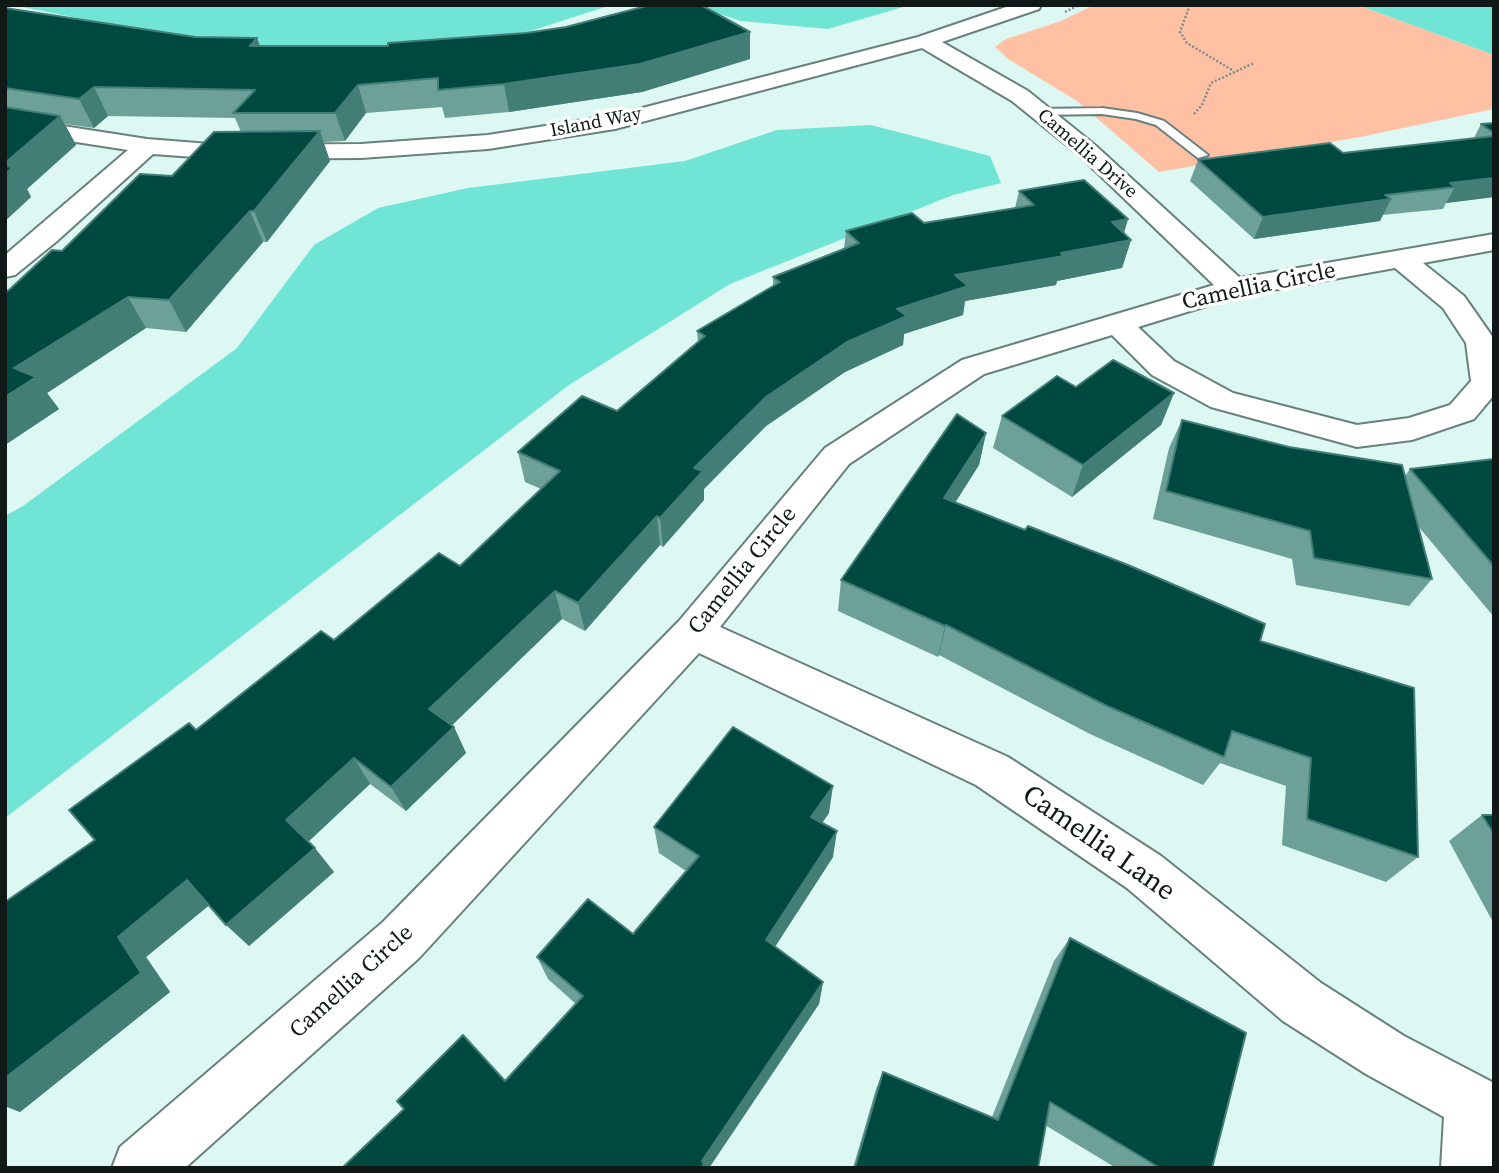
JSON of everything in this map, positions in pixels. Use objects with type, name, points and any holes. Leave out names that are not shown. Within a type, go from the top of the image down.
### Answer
[{"type":"street","name":"Island Way","points":[[5,124],[147,146],[222,152],[347,151],[488,142],[615,122],[925,41],[1032,5]]},
{"type":"street","name":"Camellia Drive","points":[[925,41],[1020,96],[1088,151],[1234,288]]},
{"type":"street","points":[[5,269],[48,235],[147,146]]},
{"type":"street","name":"Camellia Circle","points":[[141,1168],[401,940],[693,632],[837,456],[973,367],[1234,288],[1494,242]]},
{"type":"street","points":[[1116,322],[1163,368],[1222,400],[1357,436],[1412,429],[1462,412],[1486,382],[1482,343],[1454,302],[1403,260]]},
{"type":"street","name":"Camellia Lane","points":[[693,632],[992,771],[1144,872],[1302,1002],[1385,1055],[1483,1110],[1470,1168]]},
{"type":"lane","points":[[1040,113],[1102,111],[1160,123],[1202,155]]},
{"type":"path","points":[[1190,5],[1180,32],[1186,43],[1233,71]]},
{"type":"path","points":[[1160,123],[1192,116],[1202,104],[1211,83],[1254,63]]},
{"type":"shaded area","points":[[12,5],[611,5],[500,41],[312,52],[198,42]]},
{"type":"shaded area","points":[[692,5],[910,5],[828,29],[741,21]]},
{"type":"shaded area","points":[[1094,5],[1356,5],[1494,55],[1494,109],[1360,137],[1159,172],[1077,101],[1008,59],[995,47],[1006,39],[1061,21]]},
{"type":"shaded area","points":[[1356,5],[1494,5],[1494,55],[1366,8]]},
{"type":"shaded area","points":[[871,125],[990,156],[1001,183],[953,195],[730,284],[569,385],[5,818],[5,516],[23,506],[237,348],[314,245],[378,208],[468,188],[685,161],[777,130]]},
{"type":"building","points":[[650,5],[701,5],[750,32],[640,64],[504,84],[438,90],[438,78],[358,85],[335,113],[233,113],[255,90],[94,87],[79,99],[5,88],[5,8],[195,37],[257,38],[250,46],[388,46],[388,43],[526,33],[566,27]]},
{"type":"building","points":[[5,107],[60,116],[5,163]]},
{"type":"building","points":[[1494,123],[1494,133],[1481,124]]},
{"type":"building","points":[[320,131],[254,211],[250,211],[169,300],[128,297],[14,368],[36,377],[5,397],[5,292],[52,250],[62,251],[140,174],[172,176],[214,132]]},
{"type":"building","points":[[1494,136],[1494,178],[1450,183],[1455,187],[1385,195],[1391,199],[1263,217],[1198,160],[1330,143],[1343,153]]},
{"type":"building","points":[[5,166],[13,167],[5,174]]},
{"type":"building","points":[[1084,180],[1128,219],[1112,222],[1131,240],[1061,253],[1063,256],[955,275],[968,286],[897,309],[907,316],[847,342],[766,397],[694,468],[703,471],[660,518],[657,516],[578,603],[555,591],[429,709],[454,727],[391,787],[354,758],[286,820],[315,848],[226,925],[187,880],[118,937],[141,973],[5,1078],[5,902],[95,840],[69,810],[189,723],[196,730],[321,631],[334,640],[439,553],[460,566],[560,471],[518,452],[582,396],[617,411],[705,336],[697,331],[780,282],[773,277],[859,243],[846,231],[912,213],[924,223],[1034,205],[1019,191]]},
{"type":"building","points":[[1113,360],[1174,393],[1083,465],[1002,416],[1057,376],[1076,387]]},
{"type":"building","points":[[957,414],[986,433],[944,498],[1025,530],[1028,526],[1128,565],[1265,624],[1260,641],[1414,688],[1418,857],[1307,819],[1311,758],[1232,731],[1224,757],[1105,705],[946,625],[841,580]]},
{"type":"building","points":[[1182,420],[1289,447],[1402,465],[1432,579],[1314,558],[1310,531],[1166,491]]},
{"type":"building","points":[[1494,459],[1494,566],[1410,469]]},
{"type":"building","points":[[733,727],[833,786],[811,817],[837,831],[766,940],[823,982],[702,1161],[704,1164],[701,1168],[342,1168],[404,1109],[397,1101],[463,1035],[505,1081],[583,996],[537,957],[588,899],[633,934],[699,856],[654,827]]},
{"type":"building","points":[[1482,815],[1494,815],[1494,834]]},
{"type":"building","points":[[1070,938],[1246,1033],[1212,1168],[1160,1168],[1050,1102],[1038,1168],[855,1168],[883,1072],[998,1120]]}]
